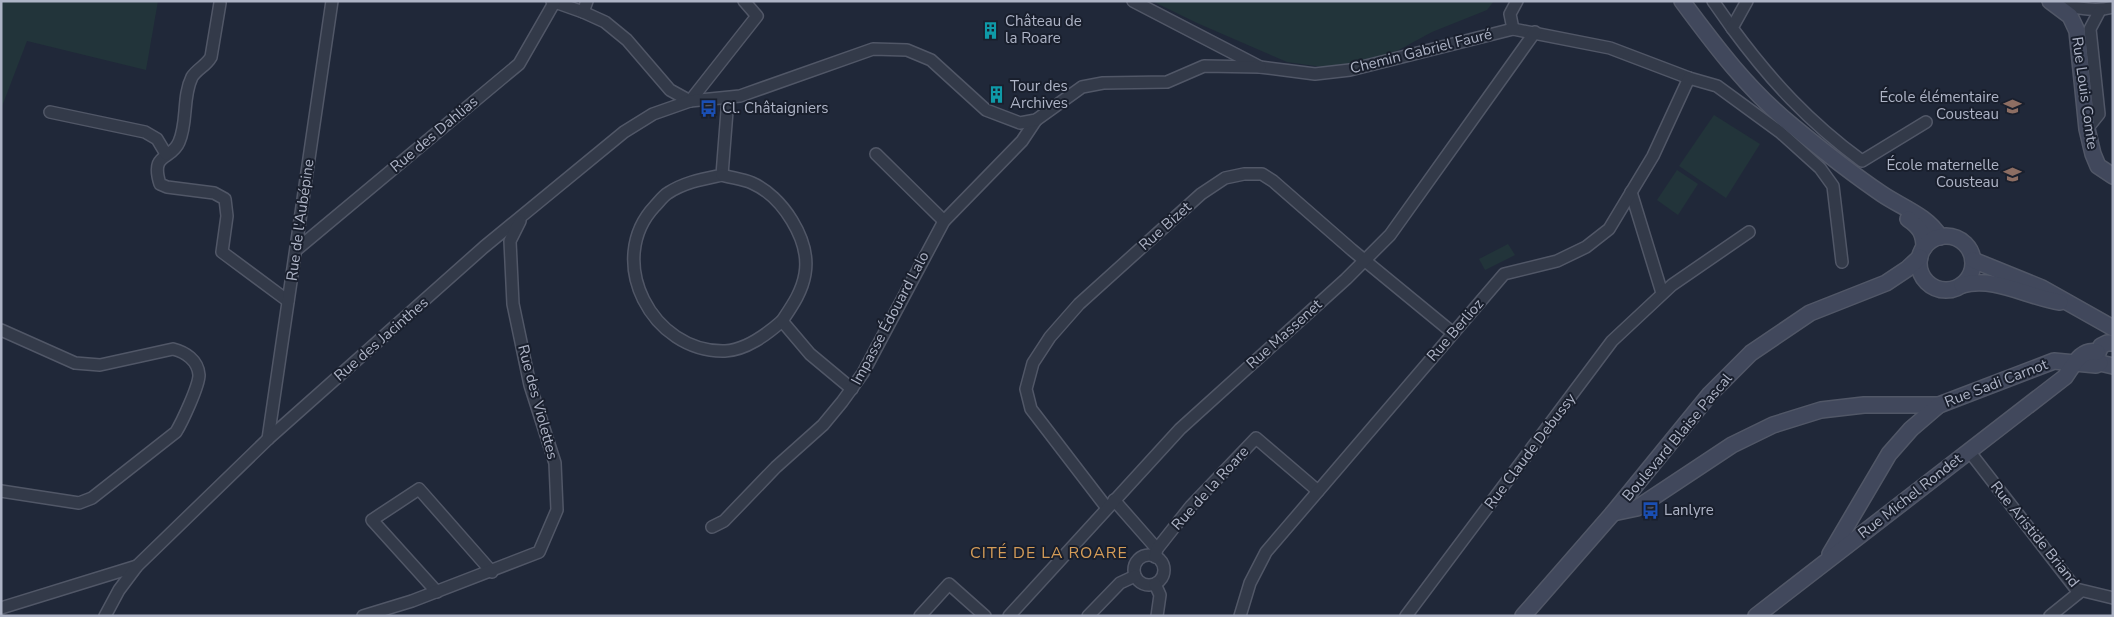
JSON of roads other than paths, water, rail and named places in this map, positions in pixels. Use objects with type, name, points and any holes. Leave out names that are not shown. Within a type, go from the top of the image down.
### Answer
[{"type":"main road","points":[[1682,1],[1716,47],[1757,95],[1793,126],[1883,195],[1923,219],[1935,229],[1940,237]]},
{"type":"main road","name":"Rue Louis Comte","points":[[2054,4],[2070,16],[2078,31],[2087,129],[2098,166],[2113,176]]},
{"type":"main road","points":[[1793,126],[1808,146],[1860,187],[1917,225],[1924,236],[1921,272],[1929,283],[1945,290],[1975,282],[1990,283],[2041,299],[2066,303]]},
{"type":"main road","points":[[1922,253],[1940,237],[1958,238],[1970,251],[1973,260],[1971,274],[1962,285]]},
{"type":"main road","name":"Boulevard Blaise Pascal","points":[[1523,616],[1613,512],[1710,394],[1751,353],[1810,313],[1886,283],[1907,269],[1922,253]]},
{"type":"main road","points":[[1973,260],[2042,288],[2113,328]]},
{"type":"main road","name":"Boulevard Blaise Pascal","points":[[1886,283],[1910,281],[1929,283]]},
{"type":"main road","name":"Rue Sadi Carnot","points":[[2102,361],[2104,344],[2113,344]]},
{"type":"main road","name":"Rue Sadi Carnot","points":[[2065,377],[2082,354],[2092,350],[2102,361]]},
{"type":"main road","name":"Rue Sadi Carnot","points":[[1613,512],[1637,508],[1732,445],[1773,425],[1821,410],[1864,405],[1939,405],[2054,361],[2075,363]]},
{"type":"main road","name":"Rue Michel Rondet","points":[[1756,616],[2065,377]]},
{"type":"main road","points":[[1826,562],[1889,454],[1911,429],[1939,405]]},
{"type":"street","name":"Rue de l'Aubépine","points":[[268,439],[332,1]]},
{"type":"street","points":[[553,2],[585,6],[627,40],[670,90],[690,101],[757,16],[744,1]]},
{"type":"street","name":"Chemin Gabriel Fauré","points":[[1133,1],[1260,67],[1315,74],[1350,70],[1512,29],[1610,48],[1689,78],[1717,86],[1780,132],[1820,168],[1832,186],[1842,262]]},
{"type":"street","points":[[1512,29],[1510,14],[1518,1]]},
{"type":"street","points":[[1714,1],[1761,68],[1793,104],[1832,139],[1862,161],[1926,122]]},
{"type":"street","points":[[1732,28],[1747,1]]},
{"type":"street","name":"Rue des Dahlias","points":[[296,250],[519,64],[553,2]]},
{"type":"street","points":[[220,3],[211,58],[207,65],[193,75],[179,142],[159,162],[158,175],[160,184],[167,187],[214,193],[224,199],[227,216],[222,252],[288,301]]},
{"type":"street","name":"Rue Louis Comte","points":[[2054,4],[2099,12]]},
{"type":"street","points":[[2087,129],[2099,114],[2090,29],[2099,12],[2113,7]]},
{"type":"street","name":"Rue Massenet","points":[[1009,616],[1180,429],[1366,260],[1390,235],[1535,32]]},
{"type":"street","name":"Rue des Jacinthes","points":[[105,616],[119,590],[137,566],[268,439],[523,215],[624,132],[653,114],[690,101],[740,96],[873,49],[907,50],[931,60],[986,110],[1020,123],[1036,120]]},
{"type":"street","points":[[1036,120],[1082,88],[1103,83],[1167,82],[1204,66],[1260,67]]},
{"type":"street","name":"Rue Berlioz","points":[[1240,616],[1250,584],[1266,552],[1504,274],[1557,260],[1586,247],[1609,229],[1653,156],[1689,78]]},
{"type":"street","points":[[722,175],[728,98]]},
{"type":"street","points":[[50,112],[145,132],[156,139],[166,154]]},
{"type":"street","name":"Impasse Édouard Lalo","points":[[712,527],[724,521],[776,467],[823,425],[852,389],[863,373],[944,221],[1022,141],[1036,120]]},
{"type":"street","points":[[876,154],[944,221]]},
{"type":"street","name":"Rue Bizet","points":[[1156,553],[1110,504],[1031,409],[1026,388],[1033,363],[1050,337],[1078,304],[1201,194],[1225,178],[1244,174],[1262,174],[1274,181],[1453,333]]},
{"type":"street","points":[[722,175],[752,182],[772,195],[790,215],[802,244],[806,272],[798,298],[782,321],[750,344],[725,351],[697,346],[674,337],[653,317],[635,282],[634,250],[644,218],[667,193],[692,181],[722,175]]},
{"type":"street","points":[[1631,192],[1662,293]]},
{"type":"street","name":"Rue des Violettes","points":[[363,616],[492,572],[539,552],[557,510],[555,463],[530,385],[513,304],[510,241],[523,215]]},
{"type":"street","name":"Rue Claude Debussy","points":[[1406,616],[1612,341],[1662,293],[1749,232]]},
{"type":"street","points":[[782,321],[810,354],[852,389]]},
{"type":"street","points":[[1,330],[75,363],[100,365],[173,349],[185,352],[194,362],[199,375],[184,420],[176,432],[92,498],[79,503],[1,491]]},
{"type":"street","name":"Rue de la Roare","points":[[1088,616],[1120,583],[1135,576],[1136,564],[1141,558],[1156,553],[1191,506],[1256,438],[1318,490]]},
{"type":"street","name":"Rue Aristide Briand","points":[[1969,451],[2076,589],[2113,598]]},
{"type":"street","points":[[436,592],[372,520],[418,489],[492,572]]},
{"type":"street","points":[[1135,576],[1143,584],[1154,584],[1164,574],[1163,566],[1156,553]]},
{"type":"street","points":[[1,608],[137,566]]},
{"type":"street","points":[[920,616],[950,584],[985,616]]},
{"type":"street","points":[[1154,584],[1160,595],[1157,616]]},
{"type":"street","points":[[2050,616],[2081,591]]},
{"type":"place","name":"Château de la Roare","points":[[991,30]]},
{"type":"place","name":"Tour des Archives","points":[[996,95]]},
{"type":"place","name":"École élémentaire Cousteau","points":[[2013,106]]},
{"type":"place","name":"Cl. Châtaigniers","points":[[708,108]]},
{"type":"place","name":"École maternelle Cousteau","points":[[2013,174]]},
{"type":"place","name":"Lanlyre","points":[[1650,510]]},
{"type":"district","name":"CITÉ DE LA ROARE","points":[[1049,553]]}]
